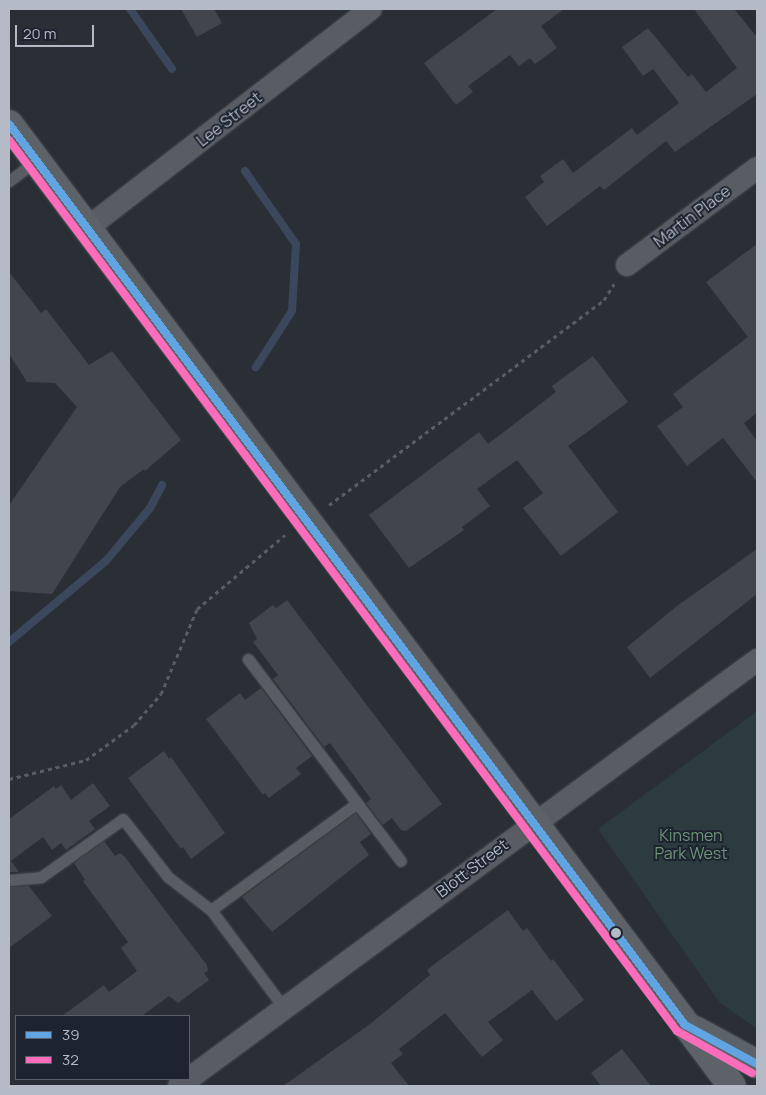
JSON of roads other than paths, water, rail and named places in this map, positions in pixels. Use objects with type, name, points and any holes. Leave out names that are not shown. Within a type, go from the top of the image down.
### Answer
[{"type":"street","name":"Lee Street","points":[[86,229],[371,9]]},
{"type":"street","points":[[9,124],[532,823],[732,1086]]},
{"type":"street","name":"Martin Place","points":[[626,265],[757,168]]},
{"type":"street","name":"Blott Street","points":[[190,1078],[532,823],[757,660]]},
{"type":"street","points":[[685,1025],[757,1064]]},
{"type":"lane","points":[[9,181],[36,160]]},
{"type":"lane","points":[[248,660],[401,861]]},
{"type":"lane","points":[[211,910],[357,803]]},
{"type":"lane","points":[[9,880],[41,877],[123,819],[168,877],[211,910],[284,1008]]},
{"type":"waterway","points":[[130,9],[172,69]]},
{"type":"waterway","points":[[245,171],[296,244],[292,311],[256,367]]},
{"type":"waterway","points":[[9,642],[106,561],[150,508],[162,485]]},
{"type":"park label","name":"Kinsmen Park West","points":[[691,844]]}]
